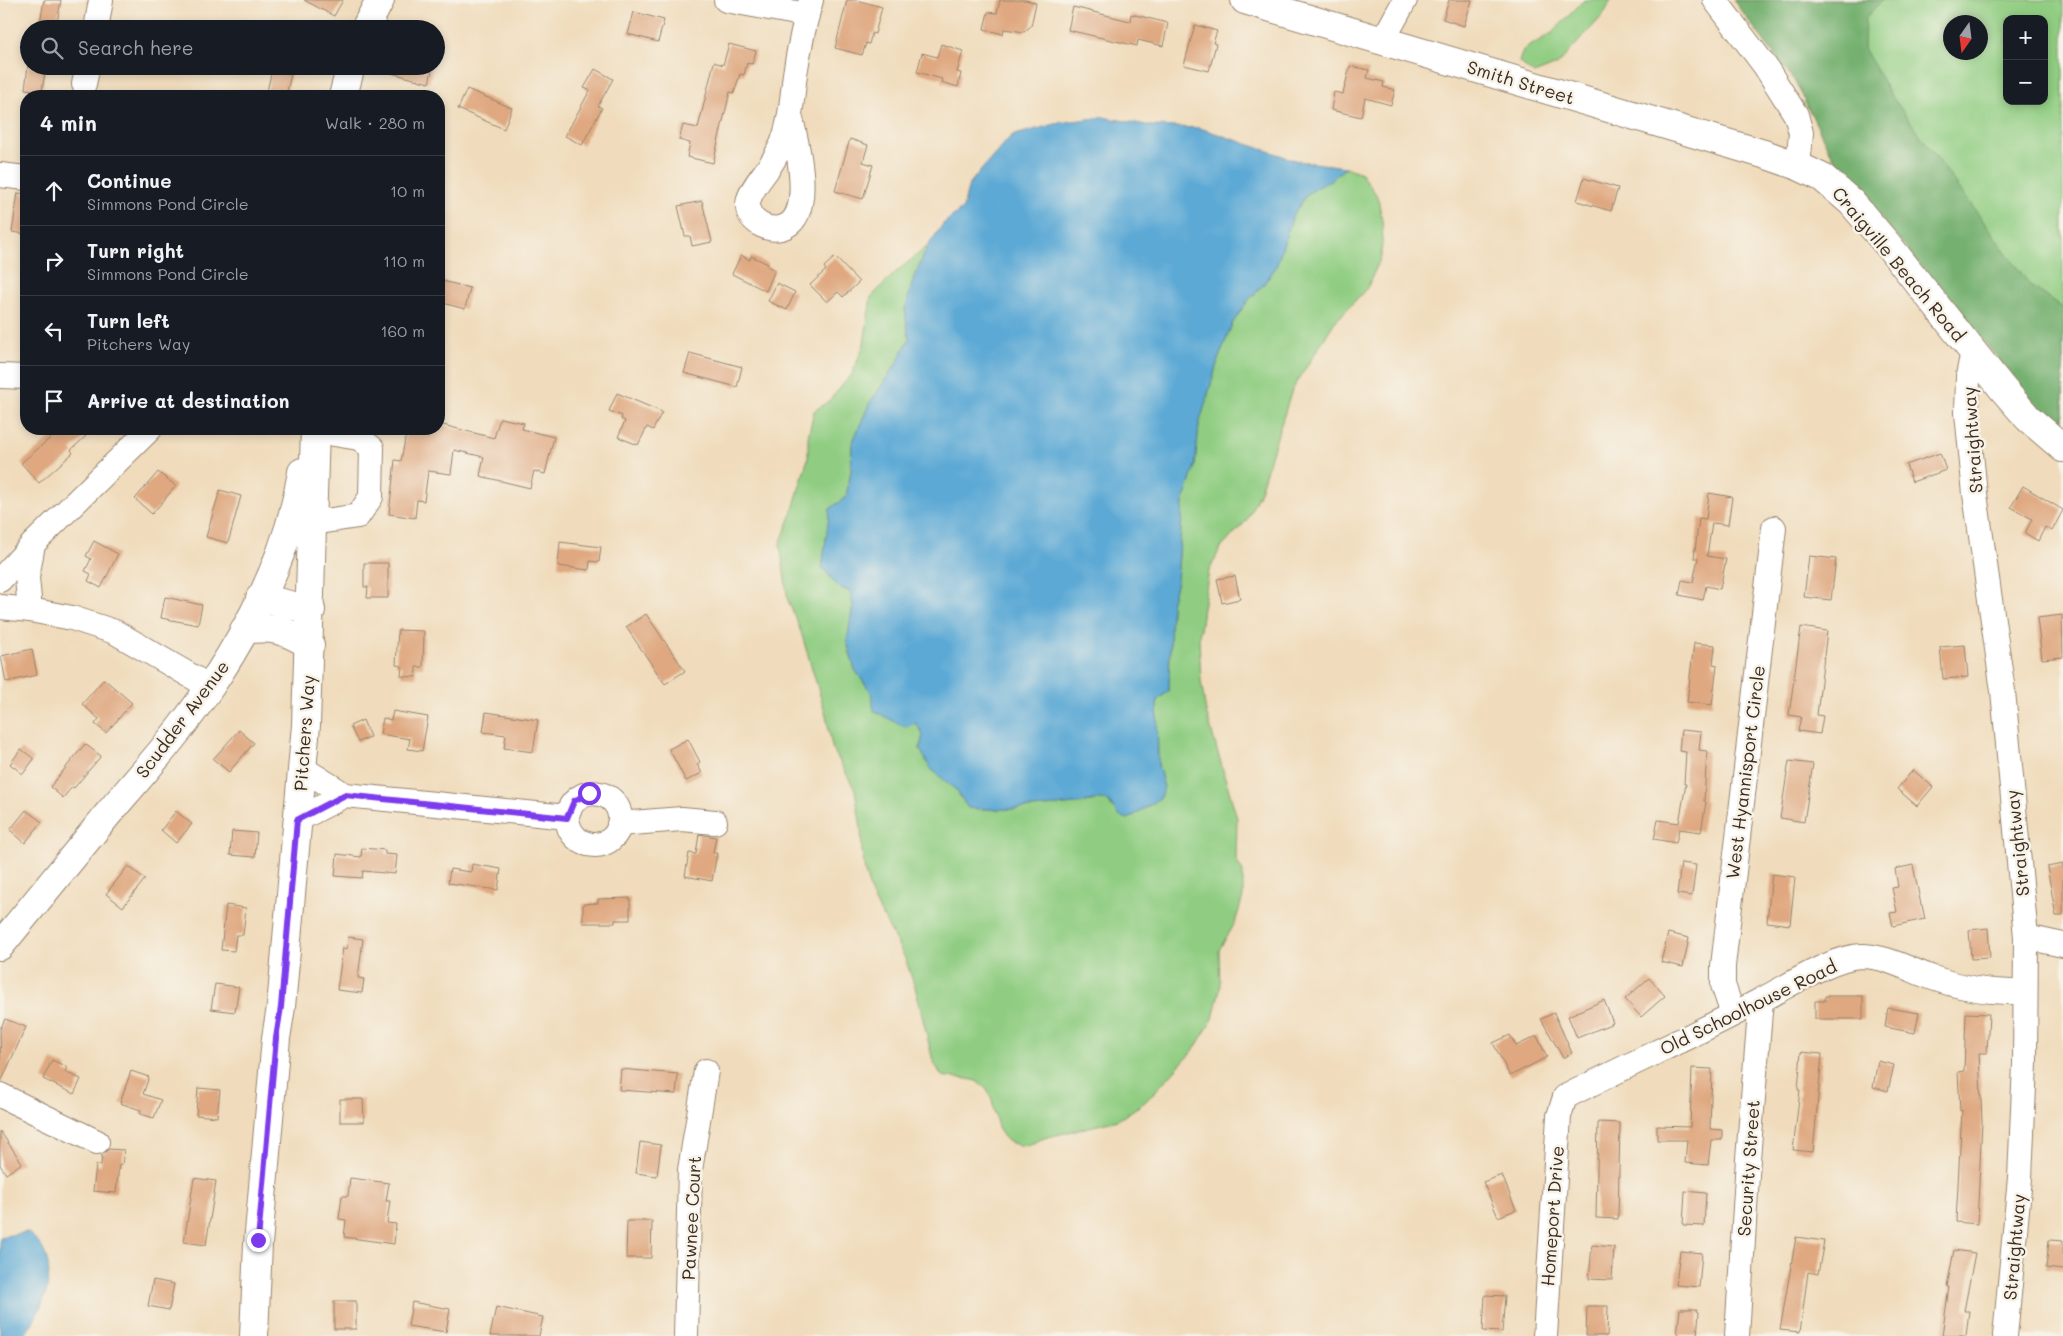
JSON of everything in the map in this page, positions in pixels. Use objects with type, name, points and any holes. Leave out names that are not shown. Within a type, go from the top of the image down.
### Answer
[{"type":"main road","points":[[370,20],[380,0]]},
{"type":"main road","name":"Smith Street","points":[[1245,0],[1798,166]]},
{"type":"main road","points":[[345,90],[349,75]]},
{"type":"main road","name":"Craigville Beach Road","points":[[1798,166],[1832,184],[1851,202],[2002,388],[2028,418],[2063,448]]},
{"type":"main road","name":"Scudder Avenue","points":[[0,946],[161,750],[210,687],[244,630],[279,555],[312,435]]},
{"type":"main road","name":"Pitchers Way","points":[[254,1336],[258,1244],[302,768],[310,645],[313,435]]},
{"type":"main road","points":[[260,598],[311,610]]},
{"type":"main road","points":[[244,630],[275,628],[296,636],[310,645]]},
{"type":"street","points":[[98,20],[101,0]]},
{"type":"street","points":[[726,0],[809,7],[798,57],[791,119]]},
{"type":"street","points":[[1382,42],[1404,0]]},
{"type":"street","points":[[1715,0],[1765,66],[1796,115],[1801,133],[1798,166]]},
{"type":"street","points":[[0,175],[20,177]]},
{"type":"street","name":"Straightway","points":[[1973,351],[1968,376],[1968,412],[1975,494],[2003,691],[2026,937],[2020,1178],[2005,1336]]},
{"type":"street","points":[[0,376],[20,377]]},
{"type":"street","points":[[0,580],[144,435]]},
{"type":"street","points":[[312,523],[358,516],[371,497],[372,448],[359,438],[344,435]]},
{"type":"street","name":"West Hyannisport Circle","points":[[1733,1014],[1723,985],[1723,966],[1774,528]]},
{"type":"street","points":[[30,610],[27,578],[34,544]]},
{"type":"street","points":[[0,607],[30,610],[72,618],[115,632],[210,687]]},
{"type":"street","points":[[302,768],[345,795],[567,818]]},
{"type":"street","points":[[595,793],[607,796],[615,804],[620,815],[616,832],[610,840],[600,845],[589,845],[574,837],[569,828],[567,818],[574,801],[584,795],[595,793]]},
{"type":"street","points":[[297,820],[345,795]]},
{"type":"street","points":[[619,824],[682,819],[715,822]]},
{"type":"street","points":[[2026,937],[2063,945]]},
{"type":"street","name":"Old Schoolhouse Road","points":[[1565,1096],[1761,1000],[1810,973],[1849,958],[1860,956],[1889,960],[1931,977],[1970,989],[1998,993],[2026,992]]},
{"type":"street","name":"Security Street","points":[[1737,1336],[1748,1159],[1761,1000]]},
{"type":"street","name":"Pawnee Court","points":[[686,1336],[690,1170],[706,1071]]},
{"type":"street","points":[[0,1095],[97,1142]]},
{"type":"street","name":"Homeport Drive","points":[[1545,1336],[1559,1116],[1565,1096]]},
{"type":"green space","points":[[1584,0],[1611,0],[1604,14],[1557,65],[1534,74],[1519,62],[1523,50],[1552,33]]},
{"type":"green space","points":[[1733,0],[1883,0],[1865,18],[1864,48],[1890,94],[2030,285],[2063,308],[2063,428],[2041,410],[1843,173],[1827,146],[1796,83]]},
{"type":"green space","points":[[1863,0],[2063,0],[2063,422],[2043,404],[1803,103],[1860,12]]},
{"type":"green space","points":[[1346,167],[1361,173],[1378,197],[1383,227],[1381,257],[1367,288],[1334,323],[1292,390],[1259,494],[1246,521],[1220,549],[1209,571],[1203,608],[1199,638],[1201,681],[1206,712],[1237,818],[1236,860],[1243,872],[1243,897],[1235,923],[1219,950],[1220,988],[1213,1019],[1193,1051],[1145,1102],[1118,1120],[1044,1138],[1026,1146],[1012,1143],[1002,1134],[998,1126],[992,1101],[984,1087],[973,1080],[942,1076],[933,1061],[916,990],[905,958],[872,896],[865,873],[855,790],[832,747],[826,715],[801,632],[788,600],[780,544],[791,516],[808,458],[808,437],[814,411],[829,401],[852,374],[864,344],[871,297],[896,272],[928,246],[914,277],[905,310],[909,339],[897,363],[869,404],[852,444],[851,471],[846,497],[830,509],[822,569],[825,570],[837,586],[850,592],[853,605],[847,642],[855,670],[871,692],[916,723],[923,735],[920,749],[930,768],[957,790],[968,808],[1021,809],[1104,800],[1108,801],[1113,809],[1128,819],[1155,802],[1164,787],[1158,765],[1157,700],[1169,691],[1171,604],[1177,581],[1183,502],[1195,466],[1199,425],[1218,360],[1232,324],[1246,303],[1263,285],[1276,267],[1293,215],[1307,194],[1332,179]]},
{"type":"water","points":[[1103,117],[1152,126],[1200,128],[1298,161],[1346,167],[1332,179],[1307,194],[1293,215],[1276,267],[1263,285],[1246,303],[1232,324],[1218,360],[1199,425],[1195,466],[1183,502],[1177,581],[1171,604],[1169,691],[1157,700],[1158,765],[1164,787],[1160,798],[1128,819],[1119,816],[1108,801],[1099,800],[1034,808],[968,808],[956,790],[930,768],[920,749],[923,735],[916,723],[905,727],[874,711],[871,692],[855,670],[847,642],[853,605],[850,592],[837,586],[825,570],[822,569],[830,509],[846,497],[851,471],[852,444],[869,404],[897,363],[909,339],[905,310],[914,277],[928,246],[943,224],[963,208],[969,184],[1011,136],[1059,123]]},
{"type":"water","points":[[27,1232],[39,1243],[46,1255],[49,1269],[45,1297],[24,1336],[0,1336],[0,1237]]},
{"type":"building","points":[[44,0],[61,0],[58,20],[41,20]]},
{"type":"building","points":[[304,0],[343,0],[334,16]]},
{"type":"building","points":[[847,0],[856,0],[882,7],[875,34],[872,33],[869,44],[866,43],[862,55],[835,48]]},
{"type":"building","points":[[1000,0],[1026,0],[1036,3],[1031,26],[1024,32],[1004,29],[1003,34],[984,29],[988,12],[997,13]]},
{"type":"building","points":[[1449,0],[1472,0],[1464,26],[1443,19]]},
{"type":"building","points":[[1073,7],[1130,21],[1131,14],[1168,23],[1163,46],[1138,40],[1137,46],[1068,30]]},
{"type":"building","points":[[634,12],[664,20],[658,42],[628,34]]},
{"type":"building","points":[[1195,25],[1217,31],[1213,43],[1216,44],[1209,71],[1184,65]]},
{"type":"building","points":[[729,44],[756,51],[752,64],[747,63],[744,75],[740,74],[734,93],[730,92],[713,163],[687,157],[690,143],[679,140],[683,125],[698,128],[714,62],[723,65]]},
{"type":"building","points":[[941,44],[963,51],[957,72],[961,73],[958,87],[941,82],[942,79],[917,72],[922,53],[937,57]]},
{"type":"building","points":[[1350,66],[1369,70],[1367,78],[1384,82],[1383,87],[1395,90],[1391,105],[1365,98],[1361,117],[1331,110],[1334,92],[1343,94]]},
{"type":"building","points":[[595,69],[613,79],[598,106],[602,108],[582,145],[565,136],[590,90],[584,88]]},
{"type":"building","points":[[27,75],[45,75],[42,90],[25,89]]},
{"type":"building","points":[[271,75],[291,75],[287,90],[267,90]]},
{"type":"building","points":[[399,75],[431,75],[429,83]]},
{"type":"building","points":[[467,89],[512,108],[504,129],[458,109]]},
{"type":"building","points":[[850,139],[868,145],[863,162],[873,165],[863,199],[835,191]]},
{"type":"building","points":[[1584,178],[1618,188],[1611,211],[1577,201]]},
{"type":"building","points":[[18,193],[20,193],[20,233],[12,232]]},
{"type":"building","points":[[702,201],[712,242],[692,246],[690,236],[685,236],[678,206]]},
{"type":"building","points":[[741,255],[750,260],[751,256],[768,264],[767,266],[775,270],[766,291],[732,274]]},
{"type":"building","points":[[835,257],[859,282],[843,297],[838,292],[827,302],[810,285],[826,270],[824,267]]},
{"type":"building","points":[[445,282],[470,288],[465,309],[445,304]]},
{"type":"building","points":[[777,283],[795,292],[787,310],[768,301]]},
{"type":"building","points":[[690,353],[742,367],[737,387],[684,373]]},
{"type":"building","points":[[617,393],[662,412],[653,430],[647,427],[638,445],[618,437],[625,421],[621,419],[622,416],[609,411]]},
{"type":"building","points":[[500,418],[524,423],[522,429],[554,437],[545,474],[534,471],[530,488],[480,476],[484,457],[454,450],[451,474],[428,471],[424,501],[417,500],[415,518],[389,514],[395,460],[401,461],[406,435],[445,435],[445,426],[494,438]]},
{"type":"building","points":[[54,435],[86,436],[71,450],[73,453],[39,483],[21,463]]},
{"type":"building","points":[[1940,453],[1946,470],[1912,482],[1906,465]]},
{"type":"building","points":[[158,472],[176,486],[152,514],[135,499]]},
{"type":"building","points":[[2023,486],[2063,510],[2052,531],[2045,527],[2038,541],[2025,533],[2032,519],[2011,507]]},
{"type":"building","points":[[220,490],[241,496],[228,543],[206,537]]},
{"type":"building","points":[[1709,493],[1732,497],[1728,525],[1712,523],[1707,556],[1726,559],[1720,589],[1706,586],[1703,600],[1679,595],[1682,580],[1693,582],[1698,558],[1694,558],[1699,518],[1706,519]]},
{"type":"building","points":[[94,541],[118,554],[101,588],[88,581],[91,574],[85,571],[91,559],[86,556]]},
{"type":"building","points":[[560,542],[601,547],[599,562],[590,561],[589,570],[558,566]]},
{"type":"building","points":[[1809,556],[1836,559],[1831,600],[1804,597]]},
{"type":"building","points":[[364,563],[388,563],[388,598],[367,598],[368,587],[364,587]]},
{"type":"building","points":[[1235,576],[1240,599],[1222,603],[1217,579]]},
{"type":"building","points":[[165,597],[202,605],[198,625],[161,618]]},
{"type":"building","points":[[646,614],[685,671],[665,684],[626,627]]},
{"type":"building","points":[[2062,615],[2063,657],[2042,659],[2037,618]]},
{"type":"building","points":[[1801,627],[1827,631],[1817,715],[1823,716],[1820,734],[1798,731],[1801,717],[1789,715]]},
{"type":"building","points":[[398,630],[424,631],[423,667],[416,667],[416,677],[401,676],[402,666],[396,665]]},
{"type":"building","points":[[1694,643],[1715,645],[1713,664],[1717,665],[1712,705],[1687,702]]},
{"type":"building","points":[[1965,645],[1968,677],[1943,679],[1940,647]]},
{"type":"building","points":[[32,649],[37,675],[6,682],[1,656]]},
{"type":"building","points":[[104,679],[132,703],[106,733],[95,724],[99,719],[82,704]]},
{"type":"building","points":[[393,711],[428,717],[422,751],[408,749],[410,739],[380,734],[383,718],[391,720]]},
{"type":"building","points":[[486,712],[538,720],[533,752],[504,748],[506,735],[483,732]]},
{"type":"building","points":[[363,720],[370,737],[358,742],[350,726]]},
{"type":"building","points":[[239,730],[254,743],[229,772],[213,759]]},
{"type":"building","points":[[1681,730],[1701,732],[1699,750],[1707,751],[1704,801],[1706,802],[1701,832],[1679,829],[1676,843],[1654,839],[1658,820],[1679,823],[1686,784],[1684,784],[1686,752],[1679,751]]},
{"type":"building","points":[[688,739],[700,762],[697,764],[702,773],[686,781],[669,749]]},
{"type":"building","points":[[85,744],[101,756],[63,798],[50,787]]},
{"type":"building","points":[[21,749],[34,759],[23,774],[10,764]]},
{"type":"building","points":[[1789,761],[1813,764],[1804,822],[1780,818]]},
{"type":"building","points":[[1913,770],[1933,787],[1917,806],[1897,789]]},
{"type":"building","points":[[26,810],[42,822],[25,843],[10,830]]},
{"type":"building","points":[[176,811],[192,824],[176,843],[161,830]]},
{"type":"building","points":[[232,831],[257,833],[255,857],[230,855]]},
{"type":"building","points":[[699,834],[716,837],[713,853],[717,853],[712,881],[685,876],[689,853],[696,854]]},
{"type":"building","points":[[362,848],[385,850],[385,854],[397,855],[395,874],[363,871],[362,878],[335,876],[337,854],[361,857]]},
{"type":"building","points":[[1681,863],[1696,865],[1692,896],[1677,894]]},
{"type":"building","points":[[472,864],[501,869],[498,890],[448,883],[450,869],[471,872]]},
{"type":"building","points":[[2063,864],[2063,916],[2056,916],[2047,867]]},
{"type":"building","points":[[1913,865],[1925,919],[1893,926],[1890,913],[1897,912],[1892,888],[1898,887],[1895,869]]},
{"type":"building","points":[[128,866],[145,879],[123,907],[106,894]]},
{"type":"building","points":[[1772,874],[1795,877],[1790,925],[1767,922]]},
{"type":"building","points":[[630,898],[630,920],[615,920],[615,923],[583,923],[583,904],[598,903],[598,899]]},
{"type":"building","points":[[226,905],[246,908],[243,935],[236,935],[234,951],[221,950]]},
{"type":"building","points":[[1988,928],[1990,958],[1971,959],[1969,930]]},
{"type":"building","points":[[1668,933],[1689,938],[1683,967],[1661,962]]},
{"type":"building","points":[[348,937],[363,939],[358,978],[364,979],[362,993],[337,990],[343,948],[347,949]]},
{"type":"building","points":[[1649,978],[1665,996],[1641,1017],[1625,999]]},
{"type":"building","points":[[215,984],[239,987],[235,1012],[211,1009]]},
{"type":"building","points":[[1825,996],[1863,996],[1863,1019],[1815,1019],[1815,1001],[1825,1001]]},
{"type":"building","points":[[1604,1000],[1613,1023],[1577,1038],[1568,1016]]},
{"type":"building","points":[[1888,1008],[1919,1013],[1915,1033],[1885,1027]]},
{"type":"building","points":[[1554,1013],[1572,1053],[1563,1058],[1541,1019]]},
{"type":"building","points":[[1966,1013],[1989,1014],[1987,1053],[1979,1053],[1982,1122],[1977,1224],[1956,1222],[1962,1110],[1960,1111],[1958,1072],[1964,1071]]},
{"type":"building","points":[[5,1019],[26,1027],[1,1082],[0,1029]]},
{"type":"building","points":[[1510,1035],[1516,1046],[1537,1036],[1547,1057],[1510,1076],[1493,1043]]},
{"type":"building","points":[[1801,1052],[1822,1054],[1813,1152],[1793,1150],[1800,1090],[1798,1090]]},
{"type":"building","points":[[52,1060],[67,1067],[65,1072],[81,1079],[74,1094],[43,1079]]},
{"type":"building","points":[[1878,1061],[1894,1065],[1888,1091],[1873,1087]]},
{"type":"building","points":[[1692,1068],[1712,1069],[1710,1129],[1722,1130],[1722,1140],[1711,1140],[1708,1165],[1685,1163],[1687,1140],[1657,1140],[1657,1126],[1690,1127]]},
{"type":"building","points":[[621,1069],[678,1074],[676,1094],[619,1090]]},
{"type":"building","points":[[131,1071],[149,1077],[143,1094],[161,1100],[154,1118],[140,1114],[141,1110],[120,1103]]},
{"type":"building","points":[[198,1088],[220,1090],[217,1117],[196,1115]]},
{"type":"building","points":[[340,1099],[363,1099],[364,1122],[340,1122]]},
{"type":"building","points":[[1598,1122],[1620,1123],[1618,1219],[1596,1218]]},
{"type":"building","points":[[0,1131],[22,1163],[6,1174],[0,1165]]},
{"type":"building","points":[[640,1142],[661,1145],[657,1176],[636,1173]]},
{"type":"building","points":[[109,1149],[124,1150],[122,1165],[119,1165],[116,1193],[93,1191],[96,1165],[101,1165],[102,1154]]},
{"type":"building","points":[[1502,1175],[1516,1210],[1498,1217],[1483,1182]]},
{"type":"building","points":[[194,1178],[216,1181],[206,1245],[184,1242]]},
{"type":"building","points":[[350,1178],[389,1183],[386,1201],[390,1201],[387,1223],[396,1224],[394,1244],[344,1237],[346,1220],[339,1219],[342,1196],[348,1196]]},
{"type":"building","points":[[1685,1191],[1706,1193],[1704,1226],[1683,1225]]},
{"type":"building","points":[[627,1221],[652,1221],[651,1258],[626,1258]]},
{"type":"building","points":[[1796,1237],[1824,1241],[1818,1274],[1808,1272],[1800,1332],[1780,1330]]},
{"type":"building","points":[[2049,1240],[2063,1241],[2063,1270],[2046,1268]]},
{"type":"building","points":[[1592,1245],[1614,1247],[1612,1280],[1589,1279]]},
{"type":"building","points":[[1954,1250],[1975,1253],[1964,1311],[1969,1311],[1966,1336],[1942,1336],[1949,1287],[1947,1287]]},
{"type":"building","points":[[1680,1251],[1702,1253],[1699,1287],[1676,1285]]},
{"type":"building","points":[[153,1280],[174,1284],[169,1310],[148,1306]]},
{"type":"building","points":[[1485,1295],[1505,1296],[1502,1332],[1483,1331]]},
{"type":"building","points":[[334,1301],[356,1301],[356,1329],[334,1329]]},
{"type":"building","points":[[412,1302],[450,1309],[446,1332],[408,1326]]},
{"type":"building","points":[[1587,1306],[1608,1306],[1607,1336],[1586,1336]]},
{"type":"building","points":[[496,1307],[543,1317],[539,1336],[490,1336]]},
{"type":"building","points":[[1680,1309],[1697,1309],[1699,1312],[1697,1336],[1677,1336]]},
{"type":"route","points":[[258,1240],[297,820],[345,795],[567,818],[570,806],[574,801],[589,793]]}]
